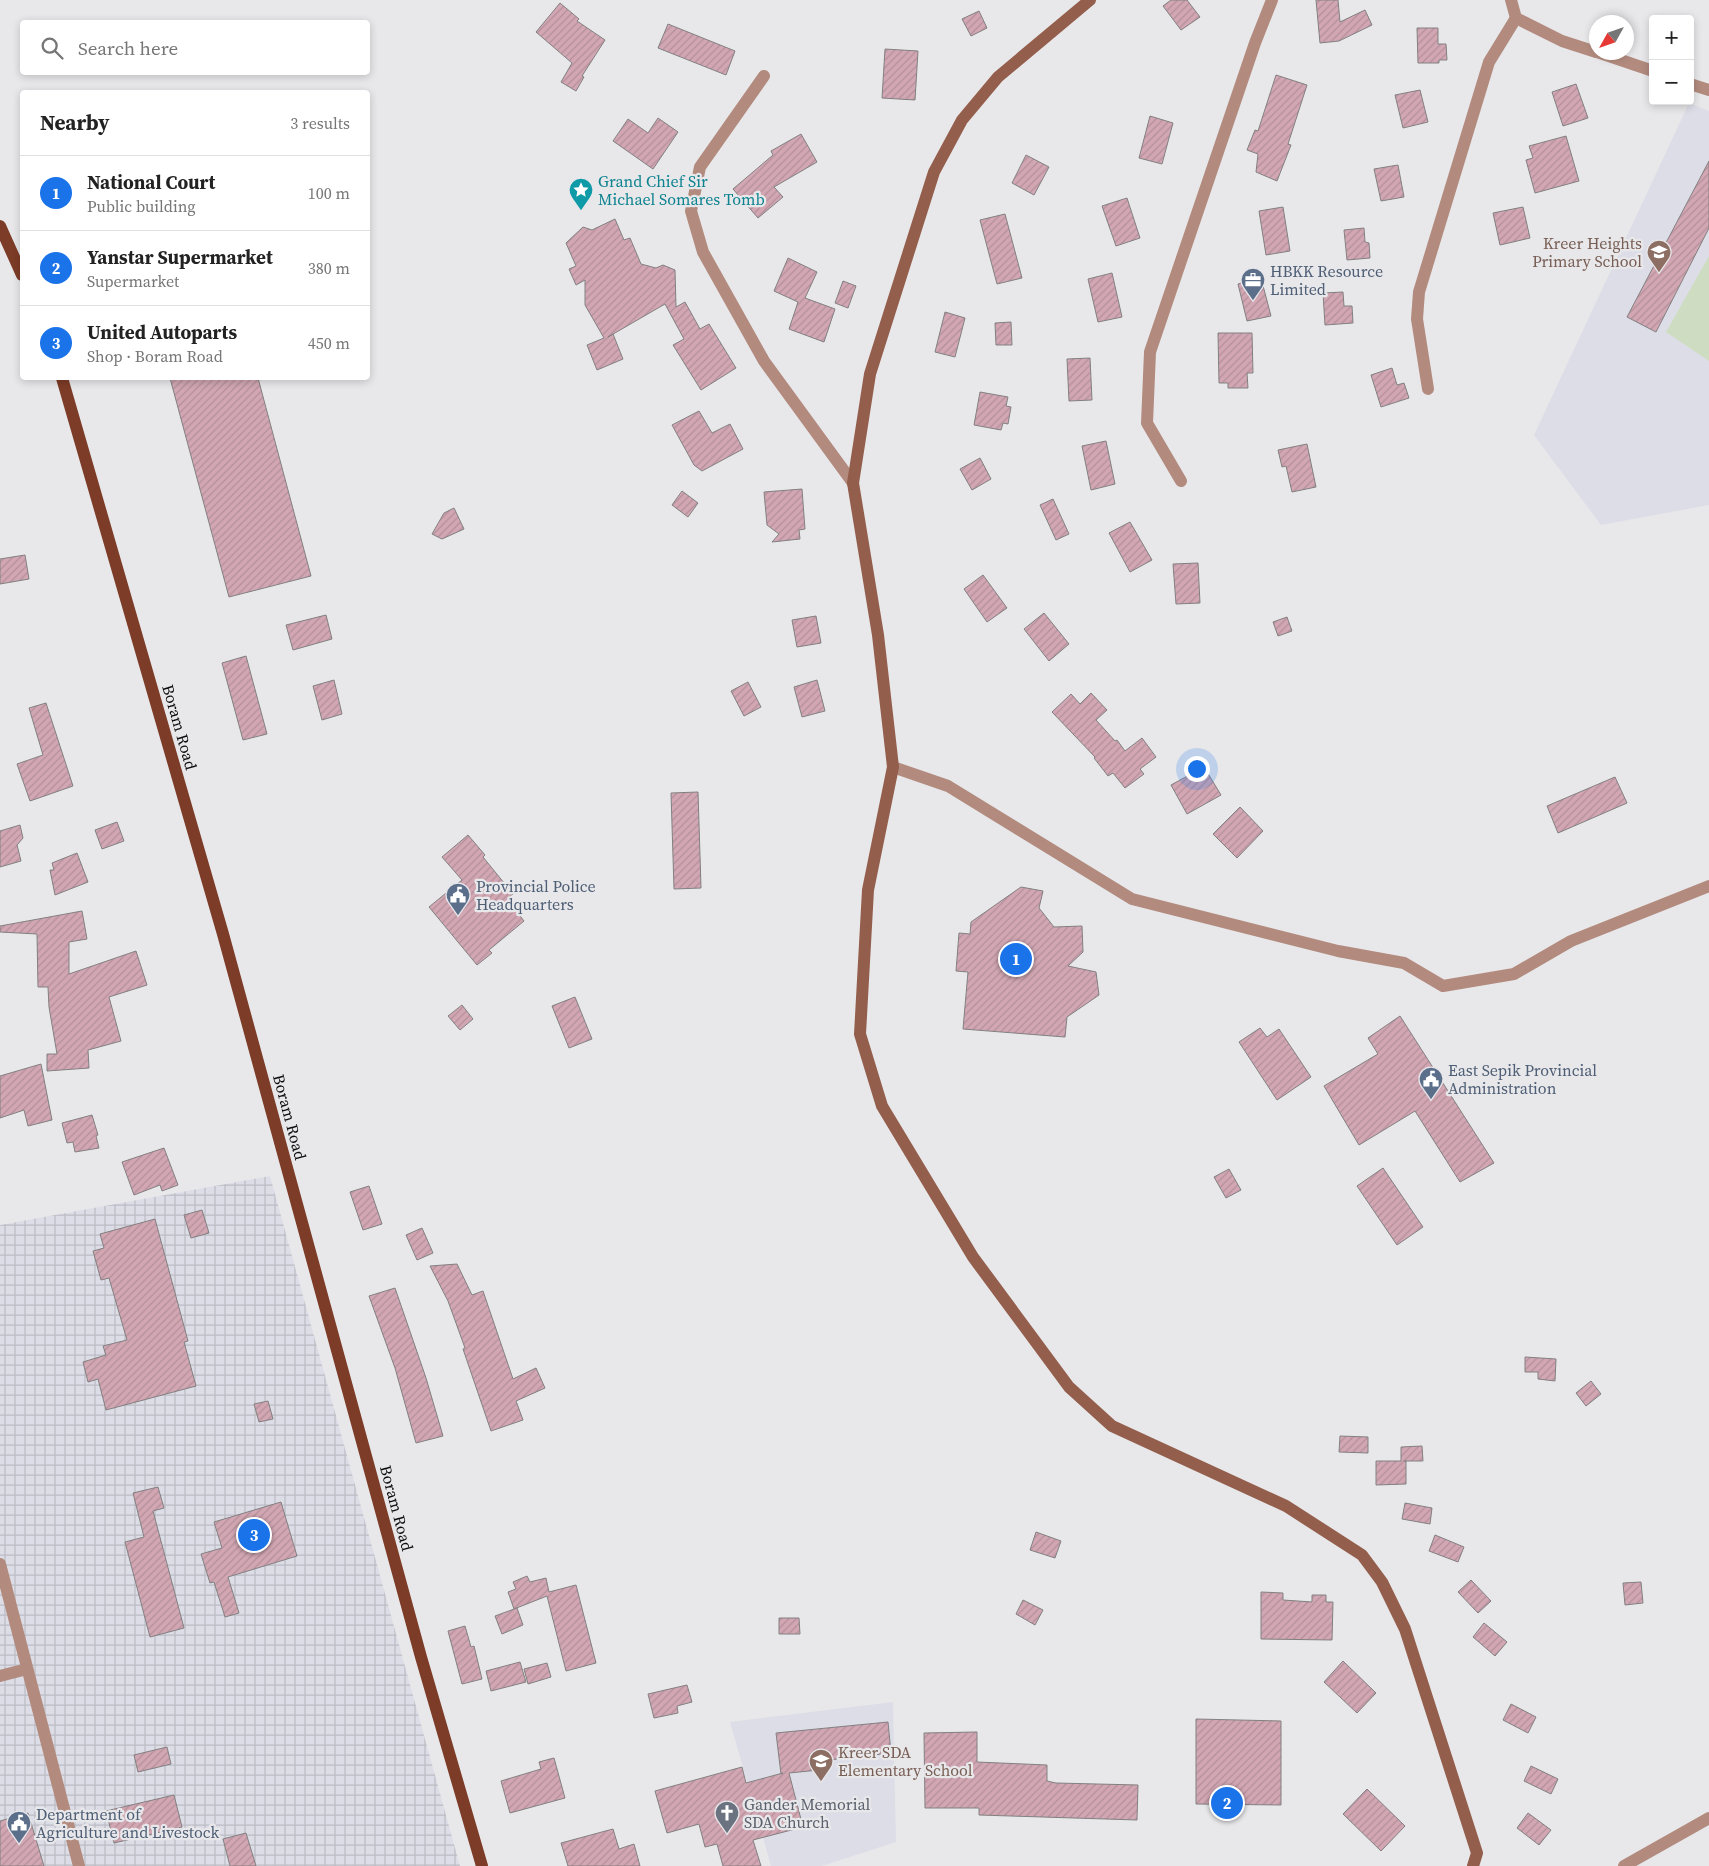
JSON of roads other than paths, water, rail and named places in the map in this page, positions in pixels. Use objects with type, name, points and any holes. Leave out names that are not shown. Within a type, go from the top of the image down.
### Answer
[{"type":"main road","points":[[0,226],[20,271]]},
{"type":"main road","name":"Boram Road","points":[[63,380],[223,934],[420,1657],[482,1866]]},
{"type":"street","points":[[1090,0],[998,77],[962,120],[934,172],[870,374],[853,482],[878,635],[892,767],[868,890],[860,1034],[882,1106],[973,1257],[1069,1388],[1112,1426],[1286,1506],[1362,1555],[1382,1582],[1405,1628],[1477,1854],[1474,1866]]},
{"type":"street","points":[[1181,481],[1147,423],[1150,352],[1255,42],[1272,0]]},
{"type":"street","points":[[1428,389],[1418,319],[1419,292],[1489,62],[1516,18],[1511,0]]},
{"type":"street","points":[[1516,18],[1562,41],[1589,49]]},
{"type":"street","points":[[1621,60],[1649,70]]},
{"type":"street","points":[[764,76],[700,167],[691,211],[703,252],[764,360],[853,482]]},
{"type":"street","points":[[1694,85],[1709,90]]},
{"type":"street","points":[[892,767],[948,786],[1132,899],[1338,951],[1404,963],[1443,986],[1514,974],[1571,941],[1709,886]]},
{"type":"street","points":[[0,1564],[78,1866]]},
{"type":"street","points":[[0,1676],[27,1669]]},
{"type":"street","points":[[1624,1866],[1709,1818]]},
{"type":"place","name":"Grand Chief Sir Michael Somares Tomb","points":[[581,211]]},
{"type":"place","name":"Kreer Heights Primary School","points":[[1659,273]]},
{"type":"place","name":"HBKK Resource Limited","points":[[1253,301]]},
{"type":"place","name":"Provincial Police Headquarters","points":[[458,916]]},
{"type":"place","name":"National Court","points":[[1016,959]]},
{"type":"place","name":"East Sepik Provincial Administration","points":[[1431,1100]]},
{"type":"place","name":"United Autoparts","points":[[254,1535]]},
{"type":"place","name":"Kreer SDA Elementary School","points":[[821,1782]]},
{"type":"place","name":"Yanstar Supermarket","points":[[1227,1803]]},
{"type":"place","name":"Gander Memorial SDA Church","points":[[727,1834]]},
{"type":"place","name":"Department of Agriculture and Livestock","points":[[19,1844]]}]
